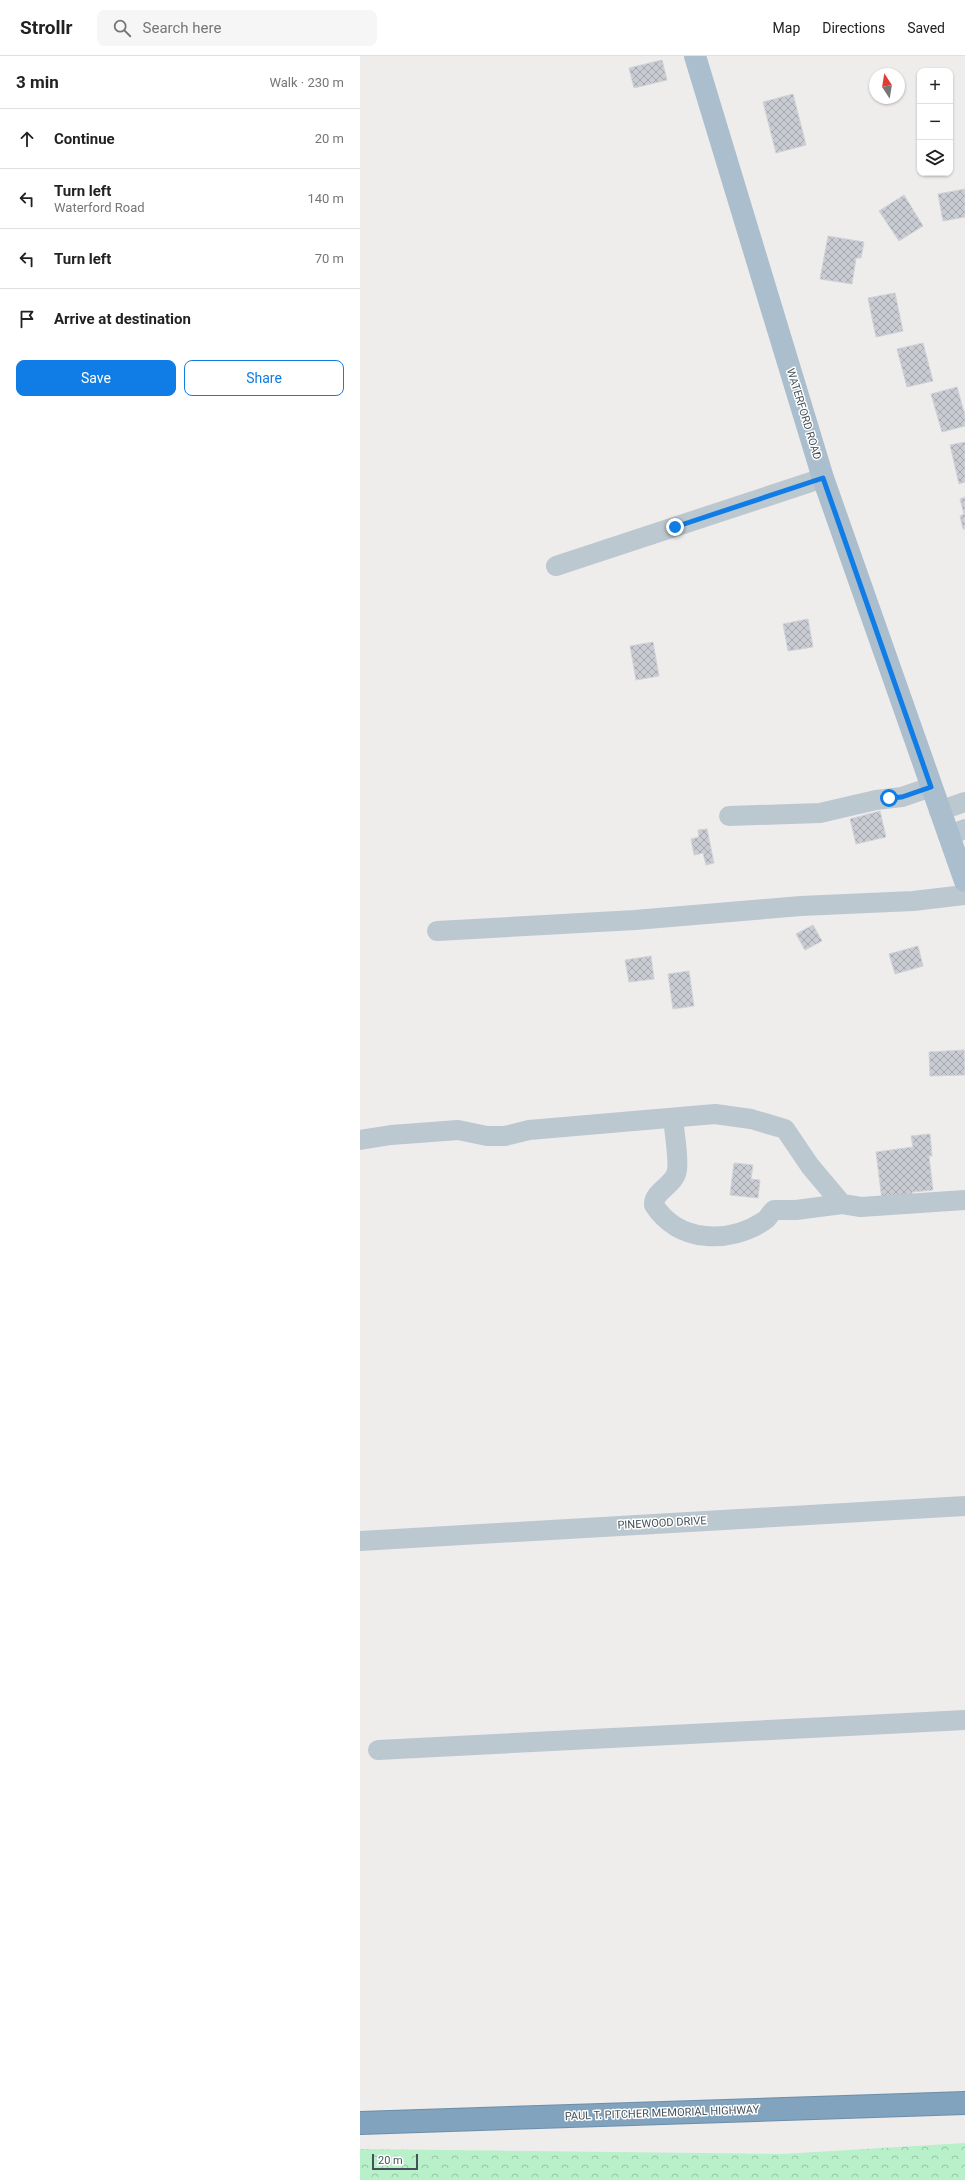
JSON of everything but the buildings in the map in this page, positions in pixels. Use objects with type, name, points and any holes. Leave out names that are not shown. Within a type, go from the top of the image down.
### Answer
[{"type":"highway","name":"PAUL T. PITCHER MEMORIAL HIGHWAY","points":[[360,2123],[965,2103]]},
{"type":"main road","name":"WATERFORD ROAD","points":[[696,56],[823,478],[939,811],[957,833],[965,881]]},
{"type":"street","points":[[556,566],[823,478]]},
{"type":"street","points":[[729,816],[820,813],[876,800],[902,797],[931,787]]},
{"type":"street","points":[[939,811],[965,802]]},
{"type":"street","points":[[437,931],[635,920],[801,906],[913,901],[965,895]]},
{"type":"street","points":[[360,1140],[391,1135],[458,1130],[487,1136],[505,1136],[529,1130],[715,1114],[751,1118],[785,1129],[810,1166],[842,1204]]},
{"type":"street","points":[[673,1118],[677,1173],[671,1184],[656,1196],[654,1205],[669,1223],[684,1231],[707,1236],[726,1236],[741,1233],[766,1220],[774,1210],[796,1210],[842,1204],[861,1207],[965,1200]]},
{"type":"street","name":"PINEWOOD DRIVE","points":[[360,1541],[965,1506]]},
{"type":"street","points":[[378,1750],[965,1720]]},
{"type":"green space","points":[[965,2143],[965,2180],[360,2180],[360,2149],[782,2154]]},
{"type":"route","points":[[675,527],[823,478],[931,787],[902,797],[889,798]]}]
